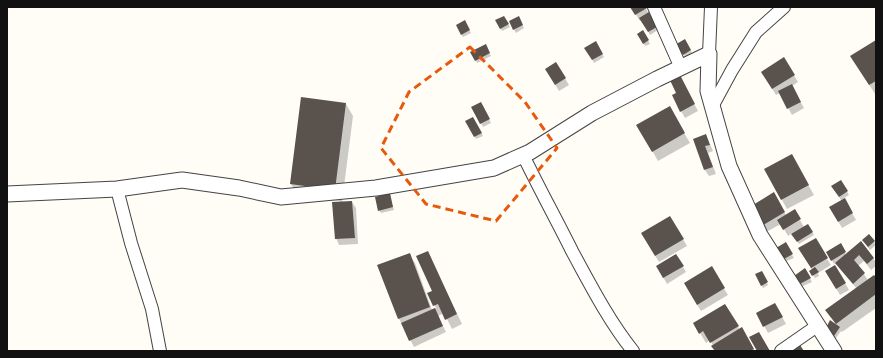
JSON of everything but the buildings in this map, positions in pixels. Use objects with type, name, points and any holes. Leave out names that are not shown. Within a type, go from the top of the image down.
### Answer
[{"type":"street","points":[[654,7],[681,68]]},
{"type":"street","points":[[711,7],[708,91],[729,166],[760,235],[834,351]]},
{"type":"street","points":[[712,107],[732,70],[756,32],[784,7]]},
{"type":"street","points":[[7,194],[117,189],[182,180],[239,188],[280,198],[376,188],[494,168],[523,155],[592,114],[657,79],[709,54]]},
{"type":"street","points":[[523,155],[548,206],[611,322],[633,351]]},
{"type":"street","points":[[117,189],[131,244],[152,310],[160,351]]},
{"type":"street","points":[[781,351],[817,326]]},
{"type":"highlighted area","points":[[470,47],[525,102],[557,148],[496,221],[426,204],[381,148],[409,92]]}]
